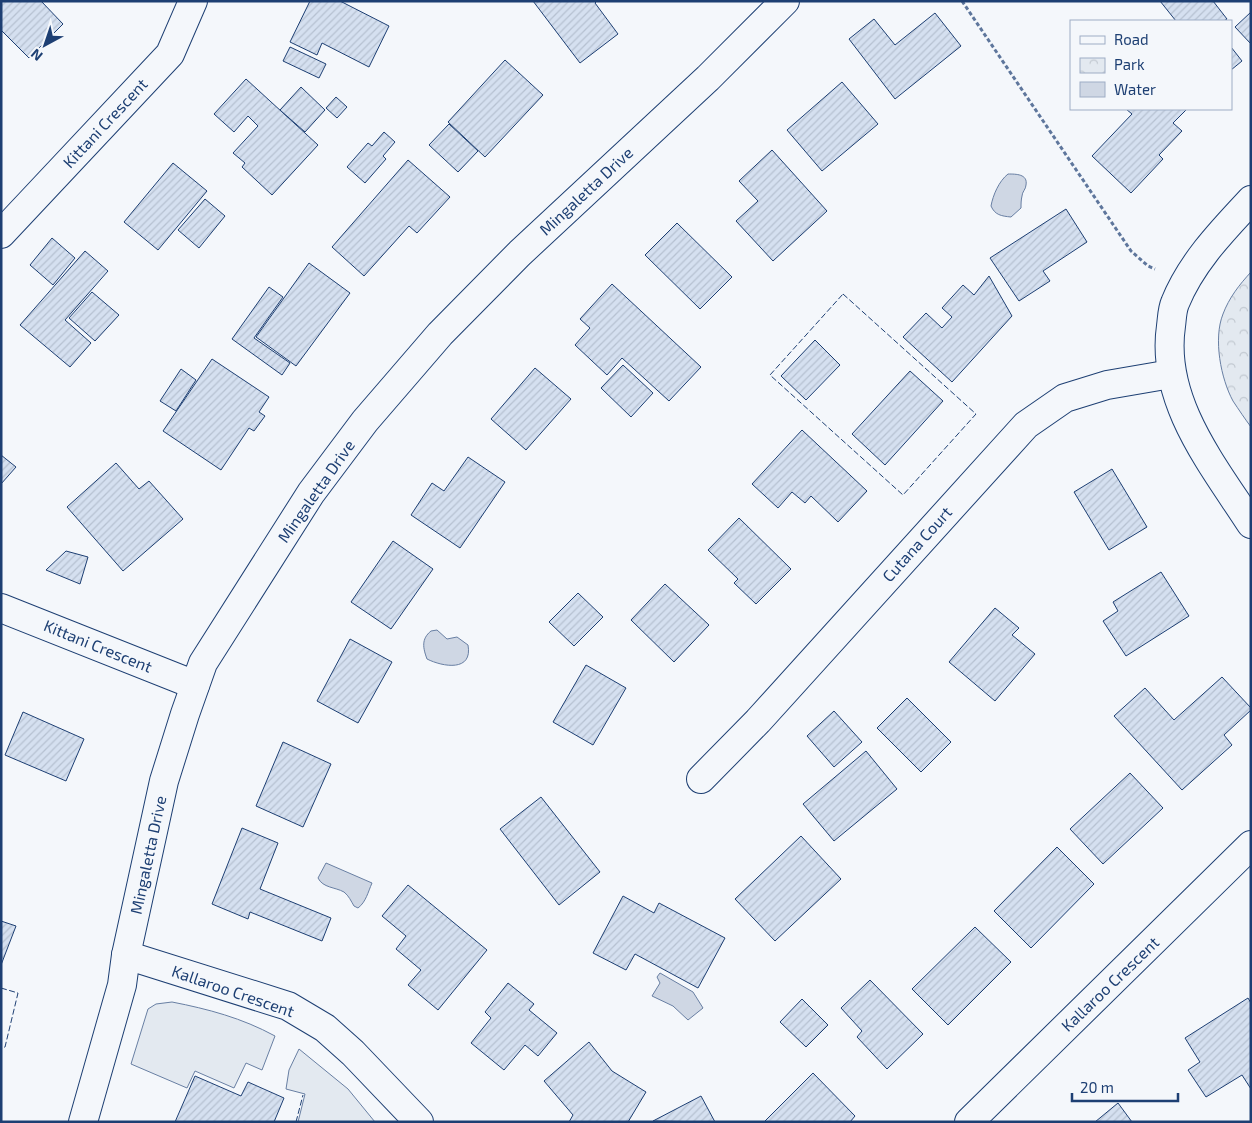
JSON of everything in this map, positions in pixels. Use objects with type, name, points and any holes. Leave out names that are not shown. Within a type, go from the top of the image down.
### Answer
[{"type":"street","name":"Kittani Crescent","points":[[1,234],[170,54],[193,1]]},
{"type":"street","name":"Mingaletta Drive","points":[[83,1122],[122,985],[126,955],[164,781],[203,663],[301,509],[364,421],[440,334],[520,253],[708,78],[785,1]]},
{"type":"street","points":[[1251,200],[1212,243],[1188,278],[1174,305],[1169,342],[1172,374],[1182,409],[1198,442],[1251,524]]},
{"type":"street","name":"Cutana Court","points":[[701,779],[758,721],[1026,425],[1065,398],[1107,385],[1172,374]]},
{"type":"street","name":"Kittani Crescent","points":[[1,608],[195,685]]},
{"type":"street","name":"Kallaroo Crescent","points":[[969,1122],[1251,845]]},
{"type":"street","name":"Kallaroo Crescent","points":[[126,955],[288,1006],[325,1028],[353,1053],[419,1122]]},
{"type":"path","points":[[962,1],[1131,252],[1148,266],[1188,278]]},
{"type":"green space","points":[[1251,272],[1251,427],[1233,401],[1225,382],[1220,359],[1219,335],[1225,308]]},
{"type":"green space","points":[[172,1002],[225,1015],[275,1036],[262,1070],[246,1063],[234,1088],[195,1071],[187,1088],[131,1064],[148,1009],[156,1004]]},
{"type":"green space","points":[[299,1049],[348,1089],[375,1122],[298,1122],[305,1094],[286,1089],[289,1070]]},
{"type":"water","points":[[1008,174],[1021,175],[1026,181],[1021,208],[1011,217],[999,214],[991,206],[997,188]]},
{"type":"water","points":[[437,630],[447,639],[457,637],[468,645],[466,660],[455,665],[448,665],[427,659],[424,640],[431,631]]},
{"type":"water","points":[[326,863],[372,883],[361,906],[358,908],[354,906],[344,892],[326,886],[320,881],[318,878]]},
{"type":"water","points":[[660,973],[693,992],[703,1008],[688,1020],[673,1006],[652,996],[660,983],[657,977]]},
{"type":"building","points":[[1,1],[41,1],[63,24],[29,58],[1,30]]},
{"type":"building","points":[[310,1],[340,1],[389,26],[369,67],[322,43],[317,55],[290,42]]},
{"type":"building","points":[[533,1],[597,1],[595,3],[618,34],[580,63]]},
{"type":"building","points":[[1160,1],[1213,1],[1227,19],[1226,20],[1175,20]]},
{"type":"building","points":[[1251,12],[1251,44],[1235,27]]},
{"type":"building","points":[[935,13],[961,46],[895,99],[849,39],[874,19],[895,45]]},
{"type":"building","points":[[290,47],[326,64],[319,78],[283,61]]},
{"type":"building","points":[[1232,48],[1242,61],[1232,69]]},
{"type":"building","points":[[505,60],[543,95],[485,157],[448,122]]},
{"type":"building","points":[[246,79],[318,145],[272,195],[242,167],[245,163],[233,153],[258,126],[248,116],[234,132],[214,114]]},
{"type":"building","points":[[842,82],[878,124],[822,171],[787,130]]},
{"type":"building","points":[[301,87],[325,110],[305,132],[280,110]]},
{"type":"building","points":[[336,97],[347,107],[337,118],[326,108]]},
{"type":"building","points":[[1127,110],[1186,110],[1173,123],[1182,131],[1159,155],[1163,159],[1131,193],[1092,156],[1132,114]]},
{"type":"building","points":[[449,124],[478,151],[458,172],[429,145]]},
{"type":"building","points":[[384,132],[395,142],[383,156],[386,159],[365,183],[347,167],[368,143],[372,146]]},
{"type":"building","points":[[772,150],[827,211],[773,261],[736,221],[758,201],[739,181]]},
{"type":"building","points":[[408,160],[450,197],[417,233],[409,226],[364,276],[332,247]]},
{"type":"building","points":[[173,163],[207,191],[158,250],[124,222]]},
{"type":"building","points":[[205,199],[225,216],[199,248],[178,230]]},
{"type":"building","points":[[1066,209],[1087,242],[1043,271],[1050,281],[1019,301],[990,258]]},
{"type":"building","points":[[677,223],[732,277],[700,309],[645,255]]},
{"type":"building","points":[[52,238],[75,258],[53,285],[30,265]]},
{"type":"building","points":[[85,251],[108,271],[65,320],[91,343],[70,367],[20,325]]},
{"type":"building","points":[[309,263],[350,293],[296,366],[256,337]]},
{"type":"building","points":[[989,276],[1012,316],[952,382],[903,337],[926,313],[942,328],[952,317],[942,308],[963,285],[974,295]]},
{"type":"building","points":[[612,284],[701,367],[669,401],[622,358],[607,375],[575,345],[590,328],[580,319]]},
{"type":"building","points":[[269,287],[283,297],[254,338],[290,363],[282,375],[232,339]]},
{"type":"building","points":[[92,292],[119,315],[95,341],[69,318]]},
{"type":"building","points":[[815,340],[840,365],[806,400],[781,376]]},
{"type":"building","points":[[212,359],[269,397],[259,412],[265,416],[254,431],[249,428],[221,470],[163,431]]},
{"type":"building","points":[[623,365],[653,393],[631,417],[601,388]]},
{"type":"building","points":[[535,368],[571,399],[526,450],[491,419]]},
{"type":"building","points":[[181,369],[196,380],[176,411],[160,401]]},
{"type":"building","points":[[910,371],[943,401],[885,465],[852,434]]},
{"type":"building","points":[[802,430],[867,491],[838,522],[811,496],[805,503],[792,492],[778,508],[752,484]]},
{"type":"building","points":[[1,455],[16,467],[1,484]]},
{"type":"building","points":[[468,457],[505,482],[460,548],[411,515],[432,483],[444,491]]},
{"type":"building","points":[[116,463],[139,489],[149,481],[183,519],[123,571],[67,507]]},
{"type":"building","points":[[1112,469],[1147,527],[1109,550],[1074,492]]},
{"type":"building","points":[[739,518],[791,569],[756,604],[734,583],[738,579],[708,550]]},
{"type":"building","points":[[393,541],[433,569],[391,629],[351,602]]},
{"type":"building","points":[[66,551],[88,557],[80,584],[46,570]]},
{"type":"building","points":[[1161,572],[1189,616],[1126,656],[1103,621],[1118,611],[1113,602]]},
{"type":"building","points":[[665,584],[709,625],[674,662],[631,620]]},
{"type":"building","points":[[578,593],[603,617],[574,646],[549,622]]},
{"type":"building","points":[[995,608],[1019,628],[1012,635],[1035,654],[995,701],[949,662]]},
{"type":"building","points":[[350,639],[392,662],[358,723],[317,701]]},
{"type":"building","points":[[586,665],[626,688],[593,745],[553,722]]},
{"type":"building","points":[[1222,677],[1251,710],[1224,735],[1232,745],[1182,790],[1114,716],[1145,688],[1174,720]]},
{"type":"building","points":[[907,698],[951,742],[921,772],[877,728]]},
{"type":"building","points":[[834,711],[862,742],[834,767],[807,736]]},
{"type":"building","points":[[23,712],[84,739],[66,781],[5,755]]},
{"type":"building","points":[[283,742],[331,764],[303,827],[256,806]]},
{"type":"building","points":[[866,751],[897,789],[834,841],[803,804]]},
{"type":"building","points":[[1130,773],[1163,808],[1103,864],[1070,829]]},
{"type":"building","points":[[541,797],[600,872],[559,905],[500,829]]},
{"type":"building","points":[[242,828],[278,843],[260,889],[331,918],[322,941],[250,912],[248,919],[212,904]]},
{"type":"building","points":[[801,836],[841,879],[775,941],[735,899]]},
{"type":"building","points":[[1057,847],[1094,884],[1031,948],[994,911]]},
{"type":"building","points":[[408,885],[487,950],[438,1010],[408,985],[421,970],[396,949],[406,936],[382,916]]},
{"type":"building","points":[[623,896],[654,913],[659,903],[725,938],[698,988],[635,954],[626,970],[593,953]]},
{"type":"building","points":[[1,921],[16,926],[1,965]]},
{"type":"building","points":[[975,927],[1011,962],[948,1025],[912,989]]},
{"type":"building","points":[[870,980],[923,1034],[887,1069],[857,1037],[862,1031],[841,1008]]},
{"type":"building","points":[[508,983],[534,1004],[529,1010],[557,1033],[538,1056],[525,1045],[504,1070],[471,1043],[491,1018],[485,1012]]},
{"type":"building","points":[[1248,998],[1251,1003],[1251,1089],[1242,1075],[1206,1097],[1188,1070],[1200,1062],[1185,1038]]},
{"type":"building","points":[[802,999],[828,1025],[806,1047],[780,1022]]},
{"type":"building","points":[[589,1042],[612,1071],[646,1092],[628,1122],[569,1122],[573,1115],[544,1081]]},
{"type":"building","points":[[813,1073],[855,1116],[850,1122],[764,1122]]},
{"type":"building","points":[[195,1076],[241,1096],[248,1082],[284,1098],[274,1122],[175,1122]]},
{"type":"building","points":[[701,1096],[715,1122],[653,1121]]},
{"type":"building","points":[[1118,1103],[1132,1122],[1095,1122]]},
{"type":"fence","points":[[843,294],[976,414],[903,495],[770,375],[843,294]]},
{"type":"fence","points":[[1,988],[18,993],[5,1047],[1,1049]]},
{"type":"fence","points":[[296,1122],[303,1095]]}]
